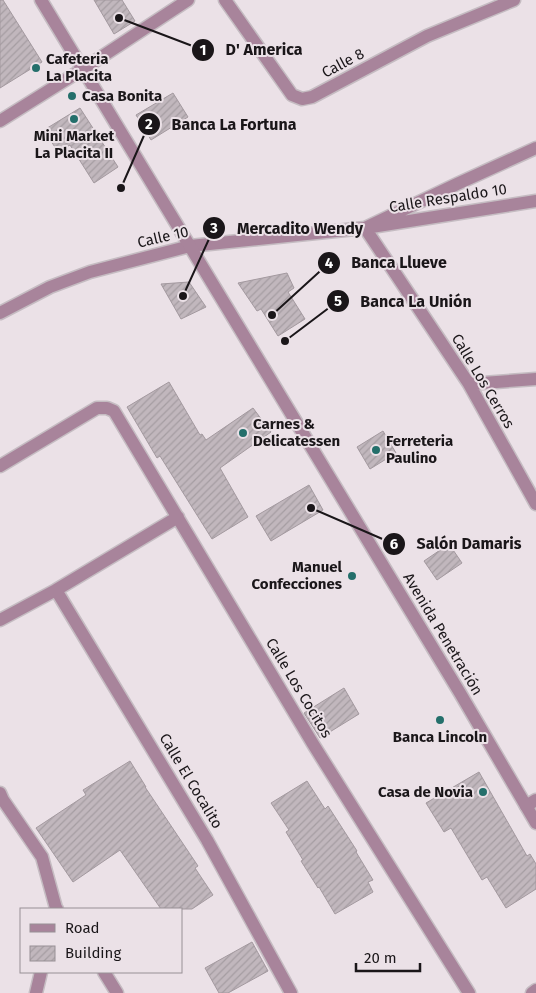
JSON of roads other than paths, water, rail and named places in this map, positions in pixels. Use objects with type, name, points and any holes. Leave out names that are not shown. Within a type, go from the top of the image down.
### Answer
[{"type":"street","name":"Avenida Penetración","points":[[41,0],[460,693],[531,803],[536,823]]},
{"type":"street","points":[[0,121],[188,0]]},
{"type":"street","name":"Calle 8","points":[[226,0],[292,95],[302,99],[312,98],[428,36],[514,0]]},
{"type":"street","name":"Calle 10","points":[[0,313],[50,287],[90,272],[190,246],[365,228],[536,148]]},
{"type":"street","name":"Calle Respaldo 10","points":[[365,228],[536,201]]},
{"type":"street","name":"Calle Los Cerros","points":[[365,228],[468,384],[536,504]]},
{"type":"street","points":[[468,384],[536,379]]},
{"type":"street","name":"Calle Los Cocitos","points":[[0,466],[97,408],[107,408],[114,411],[318,753],[469,993]]},
{"type":"street","points":[[0,620],[56,590],[178,517]]},
{"type":"street","name":"Calle El Cocalito","points":[[56,590],[207,840],[292,993]]},
{"type":"street","points":[[0,793],[42,857],[56,908]]},
{"type":"street","points":[[36,993],[41,973]]},
{"type":"street","points":[[105,973],[117,993]]},
{"type":"street","points":[[532,993],[536,990]]},
{"type":"place","name":"D' America","points":[[119,18]]},
{"type":"place","name":"Cafeteria La Placita","points":[[36,68]]},
{"type":"place","name":"Casa Bonita","points":[[72,96]]},
{"type":"place","name":"Mini Market La Placita II","points":[[74,119]]},
{"type":"place","name":"Banca La Fortuna","points":[[121,188]]},
{"type":"place","name":"Mercadito Wendy","points":[[183,296]]},
{"type":"place","name":"Banca Llueve","points":[[272,315]]},
{"type":"place","name":"Banca La Unión","points":[[285,341]]},
{"type":"place","name":"Carnes & Delicatessen","points":[[243,433]]},
{"type":"place","name":"Ferreteria Paulino","points":[[376,450]]},
{"type":"place","name":"Salón Damaris","points":[[311,508]]},
{"type":"place","name":"Manuel Confecciones","points":[[352,576]]},
{"type":"place","name":"Banca Lincoln","points":[[440,720]]},
{"type":"place","name":"Casa de Novia","points":[[483,792]]}]
